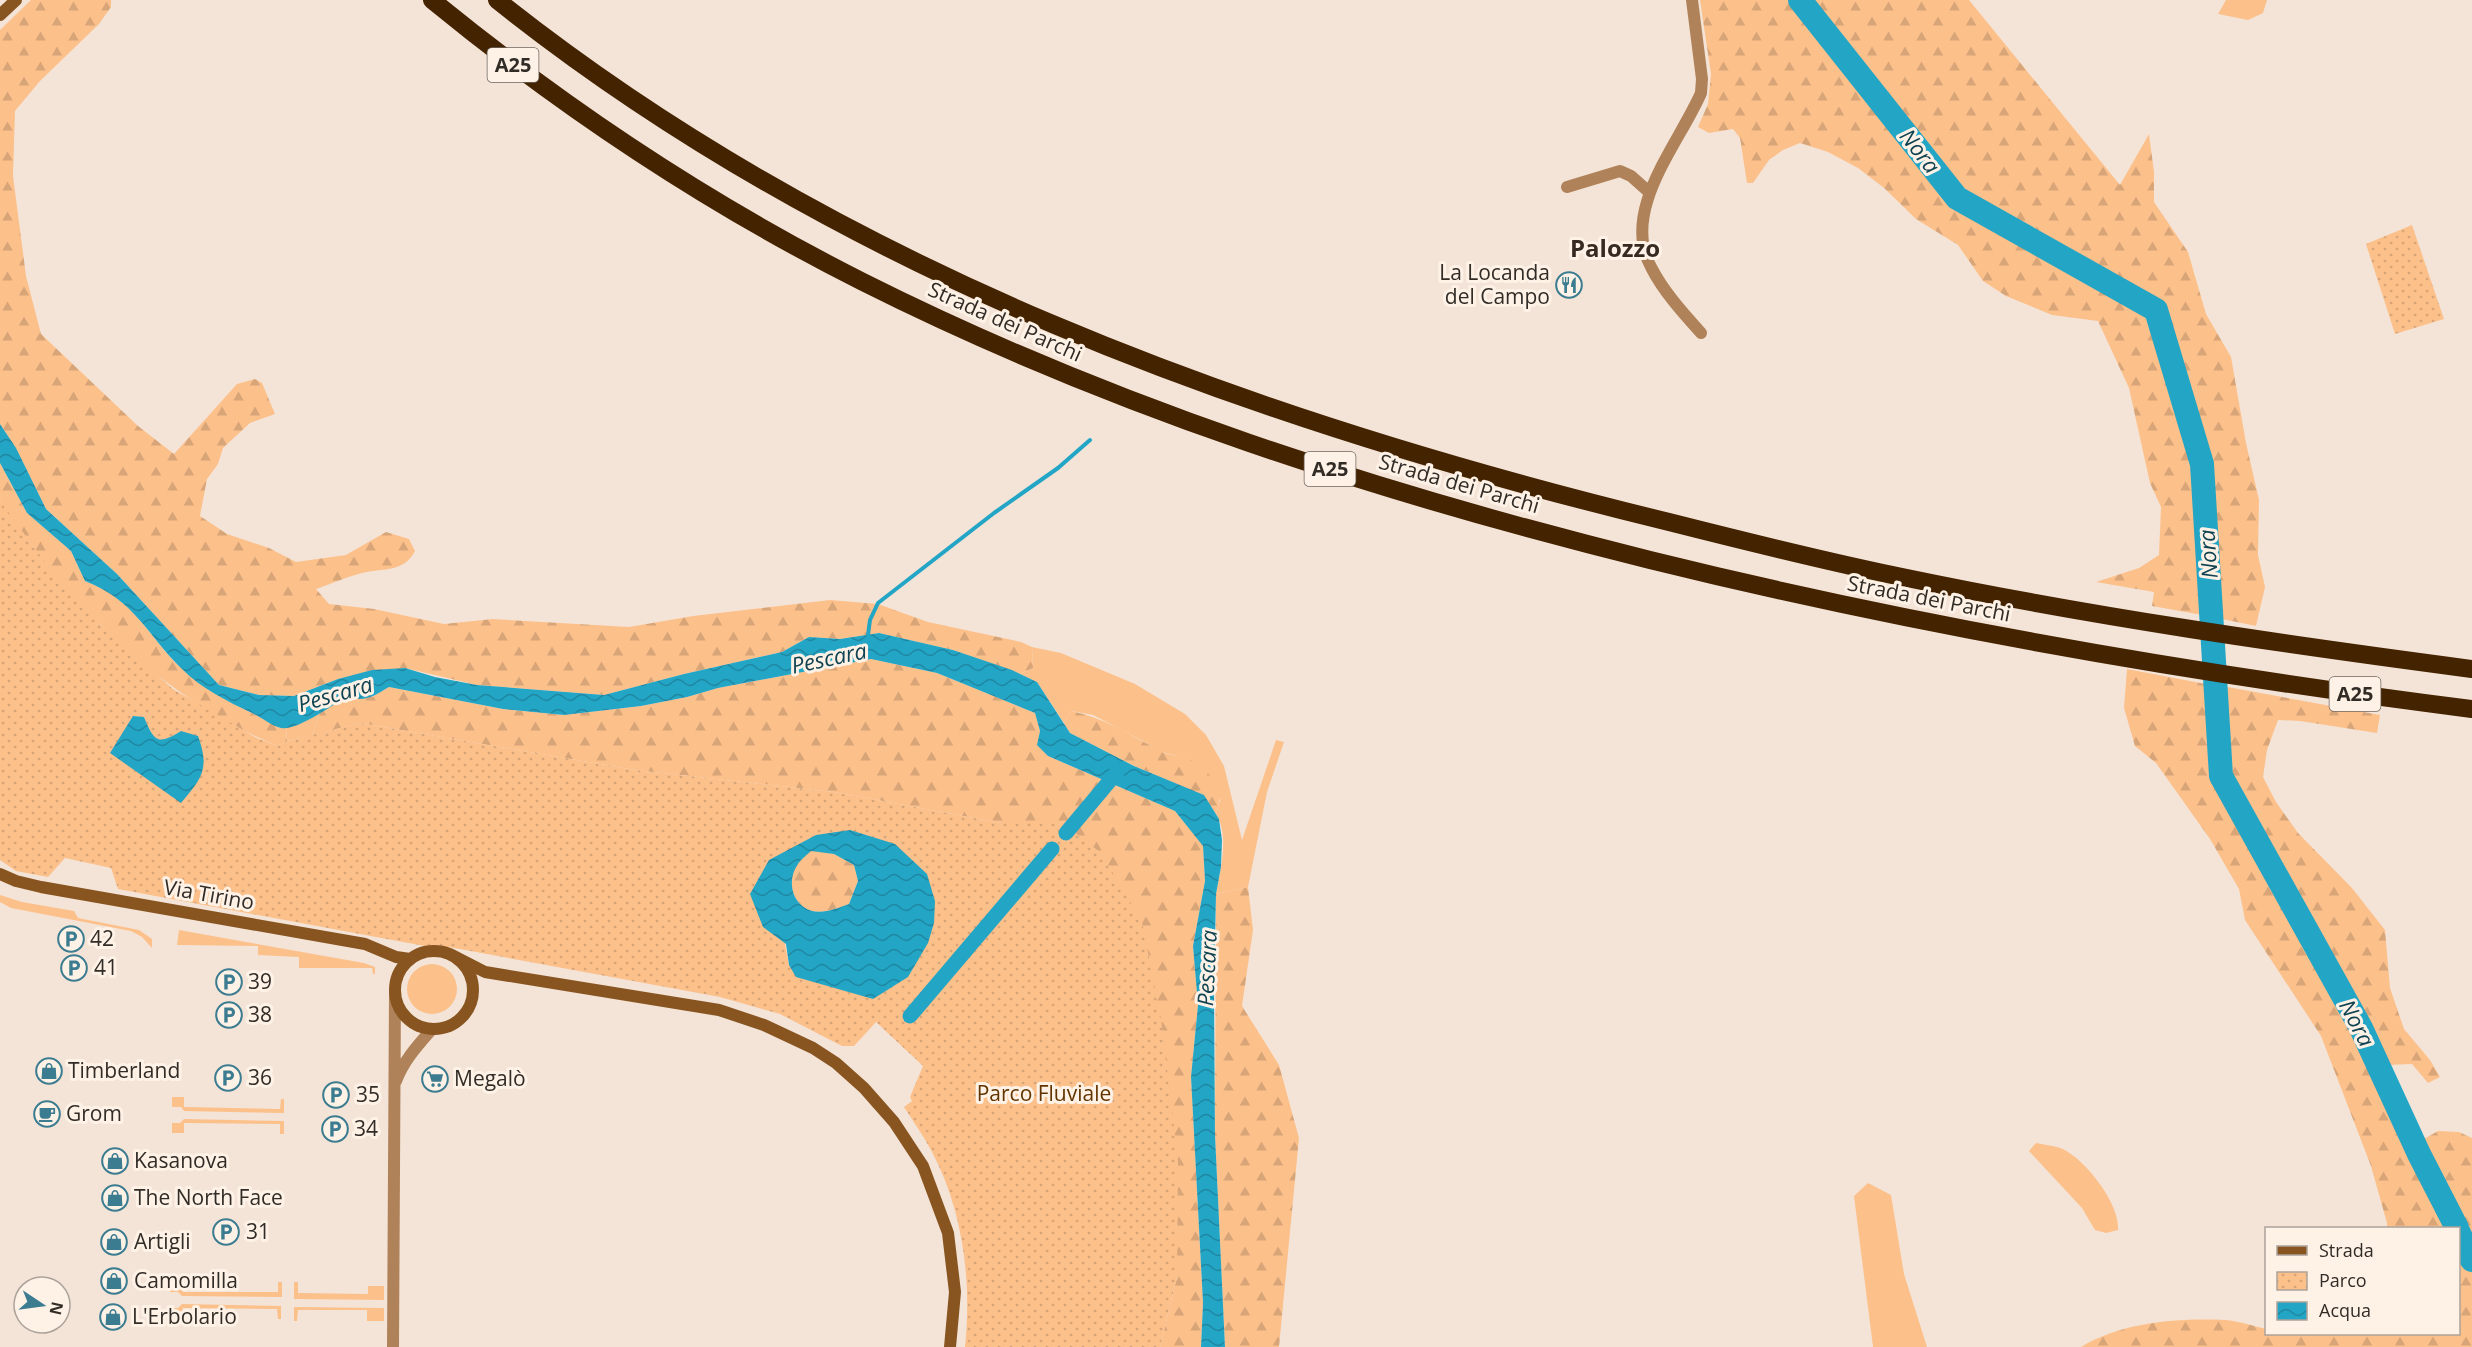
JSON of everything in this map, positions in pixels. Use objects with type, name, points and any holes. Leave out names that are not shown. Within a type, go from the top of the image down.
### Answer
[{"type":"highway","name":"Strada dei Parchi","points":[[432,0],[500,56],[599,126],[758,225],[863,282],[1033,360],[1231,436],[1390,488],[1568,539],[1845,606],[2118,658],[2239,678],[2472,709]]},
{"type":"highway","name":"Strada dei Parchi","points":[[497,0],[620,92],[749,174],[890,250],[1048,324],[1224,392],[1396,448],[1590,503],[1876,572],[2125,619],[2472,669]]},
{"type":"street","points":[[1692,0],[1702,79],[1701,93],[1649,192],[1643,218],[1642,240],[1650,266],[1678,307],[1701,333]]},
{"type":"street","points":[[0,15],[13,3]]},
{"type":"street","points":[[1567,187],[1620,171],[1630,176],[1649,192]]},
{"type":"street","name":"Via Tirino","points":[[0,874],[16,881],[41,887],[365,944],[396,957],[410,958]]},
{"type":"street","points":[[393,1347],[393,1088],[396,980],[401,968],[410,958],[430,951],[450,954],[485,972],[719,1010],[764,1025],[813,1048],[836,1063],[864,1088],[894,1122],[923,1166],[948,1233],[955,1292],[950,1347]]},
{"type":"street","points":[[395,993],[403,1014],[421,1027],[432,1029],[450,1025],[461,1018],[472,996],[472,983],[468,971],[450,954]]},
{"type":"street","points":[[393,1088],[400,1068],[432,1029]]},
{"type":"green space","points":[[31,0],[111,0],[111,7],[99,24],[40,81],[15,111],[13,176],[26,276],[41,334],[138,426],[174,454],[237,384],[255,379],[262,383],[275,414],[250,423],[223,448],[218,464],[207,479],[200,516],[227,534],[269,548],[296,562],[346,555],[386,532],[409,539],[415,551],[405,563],[356,575],[316,589],[329,604],[374,609],[444,624],[493,619],[629,627],[693,616],[830,600],[878,604],[928,622],[1021,642],[1032,647],[1033,668],[1020,674],[953,650],[879,633],[840,639],[809,637],[782,652],[604,695],[477,685],[405,668],[338,679],[294,696],[259,695],[219,685],[117,574],[46,509],[16,449],[0,424],[0,30]]},
{"type":"green space","points":[[1700,0],[1795,0],[1798,7],[1953,200],[2155,312],[2198,464],[2208,616],[2152,606],[2154,592],[2096,582],[2139,568],[2159,555],[2161,507],[2150,483],[2129,388],[2098,321],[2052,315],[2006,296],[1983,281],[1958,245],[1916,219],[1884,188],[1858,168],[1828,152],[1800,143],[1783,150],[1769,160],[1753,183],[1747,183],[1740,138],[1733,129],[1709,133],[1698,127],[1708,104],[1711,74]]},
{"type":"green space","points":[[1806,0],[1969,0],[2120,185],[2149,134],[2154,172],[2154,202],[2188,252],[2206,314],[2231,357],[2246,443],[2259,500],[2258,555],[2265,587],[2256,626],[2217,618],[2208,463],[2160,301],[1960,193]]},
{"type":"green space","points":[[2226,0],[2267,0],[2263,13],[2248,20],[2218,14]]},
{"type":"green space","points":[[2412,225],[2444,319],[2395,334],[2366,244]]},
{"type":"green space","points":[[0,463],[27,513],[71,551],[85,581],[103,589],[129,609],[169,656],[204,687],[280,728],[286,727],[287,741],[278,746],[241,729],[205,708],[170,685],[107,631],[51,570],[4,508],[0,500]]},
{"type":"green space","name":"Parco Fluviale","points":[[0,501],[45,562],[101,625],[173,689],[257,738],[278,746],[287,741],[360,723],[635,770],[834,792],[1001,823],[1063,823],[1101,853],[1142,922],[1161,1019],[1178,1161],[1177,1277],[1160,1347],[965,1347],[966,1271],[958,1221],[942,1173],[928,1144],[904,1107],[912,1101],[910,1097],[923,1066],[876,1022],[854,1046],[842,1046],[780,1014],[720,997],[449,947],[425,946],[118,889],[111,868],[65,858],[48,877],[16,871],[0,860]],"holes":[[[133,716],[144,717],[157,739],[166,739],[181,732],[181,803]],[[850,830],[908,977],[789,965],[769,860]]]},
{"type":"green space","points":[[1032,647],[1061,653],[1135,684],[1185,714],[1206,735],[1224,766],[1242,840],[1276,740],[1284,742],[1267,792],[1248,887],[1216,894],[1223,843],[1216,814],[1220,800],[1189,759],[1158,751],[1093,715],[1071,711],[1064,723],[1037,682],[1020,674],[1033,668]]},
{"type":"green space","points":[[871,659],[937,673],[1035,713],[1040,731],[1038,745],[1048,756],[1175,811],[1203,845],[1205,881],[1193,946],[1198,1005],[1191,1077],[1203,1303],[1201,1347],[1160,1347],[1177,1277],[1063,823],[1001,823],[834,792],[635,770],[360,723],[313,735],[320,712],[347,697],[372,697],[389,687],[503,709],[564,715],[641,706],[718,688]]},
{"type":"green space","points":[[2127,669],[2211,685],[2213,775],[2360,1039],[2453,1227],[2387,1227],[2371,1166],[2321,1036],[2245,920],[2239,889],[2210,839],[2156,763],[2135,746],[2124,708]]},
{"type":"green space","points":[[2222,686],[2380,715],[2377,733],[2300,721],[2278,720],[2267,750],[2263,777],[2276,802],[2298,833],[2352,888],[2385,930],[2390,988],[2404,1029],[2430,1060],[2440,1077],[2428,1083],[2412,1064],[2378,1063],[2367,1027],[2227,772]]},
{"type":"green space","points":[[1071,711],[1104,721],[1160,751],[1187,758],[1199,765],[1214,781],[1217,788],[1219,801],[1216,814],[1203,795],[1134,766],[1070,733],[1064,723]]},
{"type":"green space","points":[[320,712],[313,735],[287,741],[286,727],[297,725]]},
{"type":"green space","points":[[811,850],[834,854],[854,865],[858,881],[849,904],[817,912],[800,904],[793,892],[792,878],[797,864]]},
{"type":"green space","points":[[1248,887],[1253,930],[1242,1006],[1279,1065],[1299,1138],[1279,1347],[1225,1347],[1215,1135],[1216,894]]},
{"type":"green space","points":[[0,895],[22,902],[74,911],[78,918],[139,930],[152,939],[152,948],[142,937],[131,931],[11,908],[0,902]]},
{"type":"green space","points":[[179,930],[364,963],[375,967],[375,974],[372,968],[299,968],[299,957],[258,955],[258,946],[177,945]]},
{"type":"green space","points":[[427,964],[437,964],[450,971],[457,984],[457,994],[450,1007],[437,1014],[427,1014],[418,1010],[411,1003],[407,994],[407,984],[411,975],[418,968]]},
{"type":"green space","points":[[172,1097],[184,1097],[184,1107],[280,1109],[281,1099],[284,1099],[284,1113],[184,1111],[181,1107],[172,1107]]},
{"type":"green space","points":[[184,1119],[284,1121],[284,1134],[280,1134],[280,1124],[184,1123],[184,1133],[172,1133],[172,1123],[180,1123]]},
{"type":"green space","points":[[2438,1131],[2459,1132],[2472,1138],[2472,1252],[2460,1227],[2417,1143]]},
{"type":"green space","points":[[2036,1143],[2065,1150],[2085,1166],[2109,1198],[2114,1209],[2118,1230],[2106,1233],[2095,1230],[2082,1208],[2029,1151]]},
{"type":"green space","points":[[1868,1183],[1891,1195],[1904,1274],[1927,1347],[1873,1347],[1854,1196]]},
{"type":"green space","points":[[2460,1242],[2472,1269],[2472,1347],[2081,1347],[2114,1332],[2151,1323],[2188,1320],[2235,1321],[2265,1329],[2265,1335],[2460,1335]]},
{"type":"green space","points":[[182,1281],[183,1292],[278,1292],[278,1282],[282,1282],[282,1297],[182,1296],[178,1292],[170,1292],[170,1282]]},
{"type":"green space","points":[[294,1282],[298,1282],[298,1293],[368,1294],[368,1286],[384,1286],[384,1300],[294,1299]]},
{"type":"green space","points":[[182,1304],[281,1306],[281,1319],[278,1319],[277,1309],[183,1308],[182,1318],[170,1318],[169,1308],[178,1308]]},
{"type":"green space","points":[[294,1307],[384,1308],[384,1321],[367,1321],[367,1310],[298,1310],[297,1321],[294,1321]]},
{"type":"water","name":"Pescara","points":[[0,424],[16,448],[46,509],[117,574],[219,685],[259,695],[294,696],[338,679],[372,670],[405,668],[435,677],[477,685],[604,695],[782,652],[809,637],[840,639],[879,633],[953,650],[1012,670],[1037,682],[1070,733],[1134,766],[1204,795],[1219,819],[1222,840],[1221,867],[1216,894],[1214,990],[1215,1135],[1225,1347],[1201,1347],[1203,1303],[1191,1077],[1198,1005],[1193,946],[1205,881],[1203,846],[1175,811],[1048,756],[1037,745],[1040,731],[1035,713],[937,673],[871,659],[718,688],[641,706],[564,715],[503,709],[389,687],[369,698],[347,697],[296,726],[281,728],[198,683],[169,656],[129,609],[103,589],[85,581],[71,551],[27,513],[0,463]]},
{"type":"water","points":[[133,716],[144,717],[157,739],[166,739],[181,731],[198,736],[202,747],[202,772],[199,780],[181,803],[110,753]]},
{"type":"water","points":[[850,830],[895,844],[927,874],[935,901],[934,923],[928,943],[908,977],[873,999],[796,977],[789,965],[786,944],[763,927],[750,894],[769,860],[816,835]],"holes":[[[811,851],[834,854],[854,865],[858,881],[849,904],[821,912],[805,908],[793,892],[794,871]]]},
{"type":"waterway","name":"Nora","points":[[1800,0],[1957,198],[2156,310],[2202,464],[2221,776],[2361,1028],[2419,1154],[2456,1227]]},
{"type":"waterway","points":[[868,635],[870,620],[878,603],[994,513],[1058,468],[1090,440]]},
{"type":"waterway","points":[[1066,833],[1118,771]]},
{"type":"waterway","points":[[1069,833],[1114,782]]},
{"type":"waterway","points":[[906,1020],[1057,848]]},
{"type":"waterway","points":[[910,1016],[1052,849]]},
{"type":"waterway","name":"Nora","points":[[2460,1235],[2472,1260]]},
{"type":"place","name":"La Locanda del Campo","points":[[1569,285]]},
{"type":"place","name":"42","points":[[71,939]]},
{"type":"place","name":"41","points":[[74,968]]},
{"type":"place","name":"39","points":[[229,982]]},
{"type":"place","name":"38","points":[[229,1015]]},
{"type":"place","name":"Timberland","points":[[49,1071]]},
{"type":"place","name":"36","points":[[228,1078]]},
{"type":"place","name":"Megalò","points":[[435,1079]]},
{"type":"place","name":"35","points":[[336,1095]]},
{"type":"place","name":"Grom","points":[[47,1114]]},
{"type":"place","name":"34","points":[[335,1129]]},
{"type":"place","name":"Kasanova","points":[[115,1161]]},
{"type":"place","name":"The North Face","points":[[115,1198]]},
{"type":"place","name":"31","points":[[226,1232]]},
{"type":"place","name":"Artigli","points":[[114,1242]]},
{"type":"place","name":"Camomilla","points":[[114,1281]]},
{"type":"place","name":"L'Erbolario","points":[[113,1317]]},
{"type":"district","name":"Palozzo","points":[[1615,249]]}]
